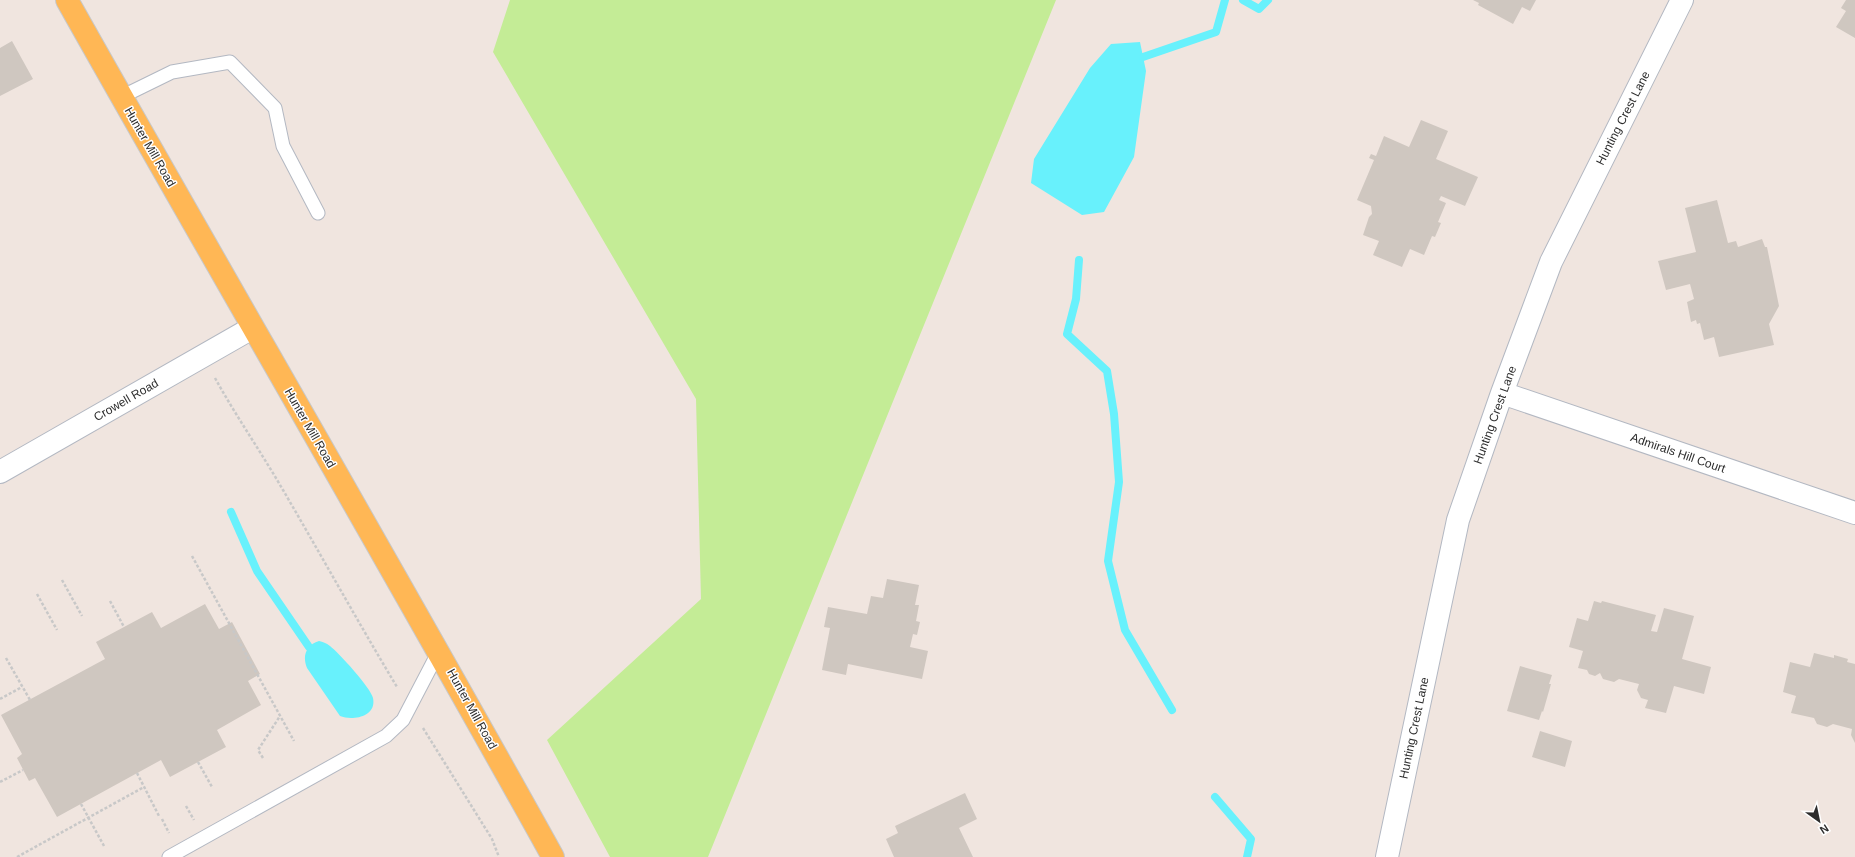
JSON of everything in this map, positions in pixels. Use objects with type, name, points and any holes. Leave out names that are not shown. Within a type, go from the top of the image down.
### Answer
[{"type":"main road","name":"Hunter Mill Road","points":[[66,0],[252,328],[439,651],[553,857]]},
{"type":"street","name":"Hunting Crest Lane","points":[[1387,857],[1458,520],[1502,393],[1551,262],[1682,0]]},
{"type":"street","name":"Crowell Road","points":[[0,472],[252,328]]},
{"type":"street","name":"Admirals Hill Court","points":[[1502,393],[1855,513]]},
{"type":"lane","points":[[121,97],[172,72],[230,62],[276,108],[283,146],[318,213]]},
{"type":"lane","points":[[169,857],[313,778],[376,742],[394,729],[407,714],[439,651]]},
{"type":"path","points":[[218,383],[230,405],[274,474],[353,615],[399,689]]},
{"type":"path","points":[[192,556],[294,741]]},
{"type":"path","points":[[62,580],[82,616]]},
{"type":"path","points":[[37,594],[57,630]]},
{"type":"path","points":[[110,601],[124,626]]},
{"type":"path","points":[[6,658],[30,700]]},
{"type":"path","points":[[0,699],[22,687]]},
{"type":"path","points":[[263,758],[258,750],[280,715]]},
{"type":"path","points":[[422,727],[492,839],[499,857]]},
{"type":"path","points":[[198,762],[212,787]]},
{"type":"path","points":[[0,782],[23,770]]},
{"type":"path","points":[[137,773],[159,816]]},
{"type":"path","points":[[17,857],[144,787]]},
{"type":"path","points":[[81,804],[104,846]]},
{"type":"green space","points":[[510,0],[1056,0],[708,857],[610,857],[547,740],[701,599],[696,399],[493,52]]},
{"type":"water","points":[[1140,42],[1146,71],[1134,157],[1104,212],[1082,215],[1031,183],[1034,159],[1090,68],[1111,44]]},
{"type":"water","points":[[319,641],[327,644],[334,650],[354,671],[371,693],[373,704],[371,710],[367,713],[357,718],[340,716],[307,668],[305,659],[306,652],[311,645]]},
{"type":"building","points":[[1473,0],[1536,0],[1530,11],[1522,7],[1513,24],[1478,5],[1479,3]]},
{"type":"building","points":[[1846,0],[1855,0],[1855,38],[1836,27],[1846,11],[1841,8]]},
{"type":"building","points":[[12,41],[33,79],[0,96],[0,48]]},
{"type":"building","points":[[1421,120],[1448,131],[1436,159],[1478,177],[1465,206],[1441,196],[1439,200],[1446,203],[1438,222],[1441,223],[1435,237],[1432,236],[1424,255],[1410,249],[1402,267],[1373,255],[1379,241],[1363,235],[1369,217],[1372,214],[1371,206],[1357,200],[1374,160],[1369,158],[1371,154],[1376,156],[1384,136],[1409,147]]},
{"type":"building","points":[[1717,200],[1728,243],[1736,241],[1738,247],[1762,239],[1765,247],[1767,247],[1779,306],[1769,324],[1774,345],[1719,357],[1714,337],[1704,340],[1700,323],[1697,324],[1696,320],[1691,322],[1687,302],[1694,299],[1690,284],[1666,290],[1658,261],[1696,252],[1685,208]]},
{"type":"building","points":[[887,579],[919,585],[915,605],[919,605],[916,621],[920,622],[917,635],[913,634],[910,647],[928,651],[922,679],[848,664],[846,675],[822,670],[830,628],[824,627],[828,607],[867,614],[871,596],[883,598]]},
{"type":"building","points":[[1594,601],[1601,603],[1602,601],[1656,615],[1651,631],[1657,632],[1664,608],[1694,616],[1682,659],[1711,667],[1704,694],[1674,686],[1666,713],[1645,708],[1648,700],[1641,698],[1637,690],[1639,684],[1619,679],[1614,682],[1603,679],[1600,673],[1595,676],[1589,674],[1587,670],[1578,668],[1583,651],[1569,647],[1577,618],[1588,621]]},
{"type":"building","points":[[205,604],[219,629],[232,622],[260,674],[248,681],[261,705],[217,730],[226,747],[170,777],[161,760],[57,817],[35,778],[29,781],[17,758],[22,754],[1,715],[105,659],[96,642],[152,612],[161,628]]},
{"type":"building","points":[[1814,653],[1834,658],[1834,655],[1848,659],[1847,662],[1855,664],[1855,743],[1851,735],[1852,729],[1833,724],[1827,727],[1817,724],[1814,718],[1791,713],[1796,696],[1783,692],[1790,662],[1810,667]]},
{"type":"building","points":[[1520,666],[1552,675],[1543,712],[1542,711],[1539,720],[1507,711]]},
{"type":"building","points":[[1540,731],[1572,741],[1565,767],[1532,757]]},
{"type":"building","points":[[965,793],[977,819],[959,828],[973,857],[894,857],[886,839],[898,833],[895,826]]},
{"type":"waterway","points":[[1143,57],[1216,32],[1225,0]]},
{"type":"waterway","points":[[1243,0],[1259,9],[1268,0]]},
{"type":"waterway","points":[[1079,260],[1076,299],[1067,334],[1107,371],[1114,414],[1119,482],[1108,561],[1125,630],[1172,710]]},
{"type":"waterway","points":[[231,512],[257,571],[309,647]]},
{"type":"waterway","points":[[1215,797],[1251,839],[1247,857]]}]
